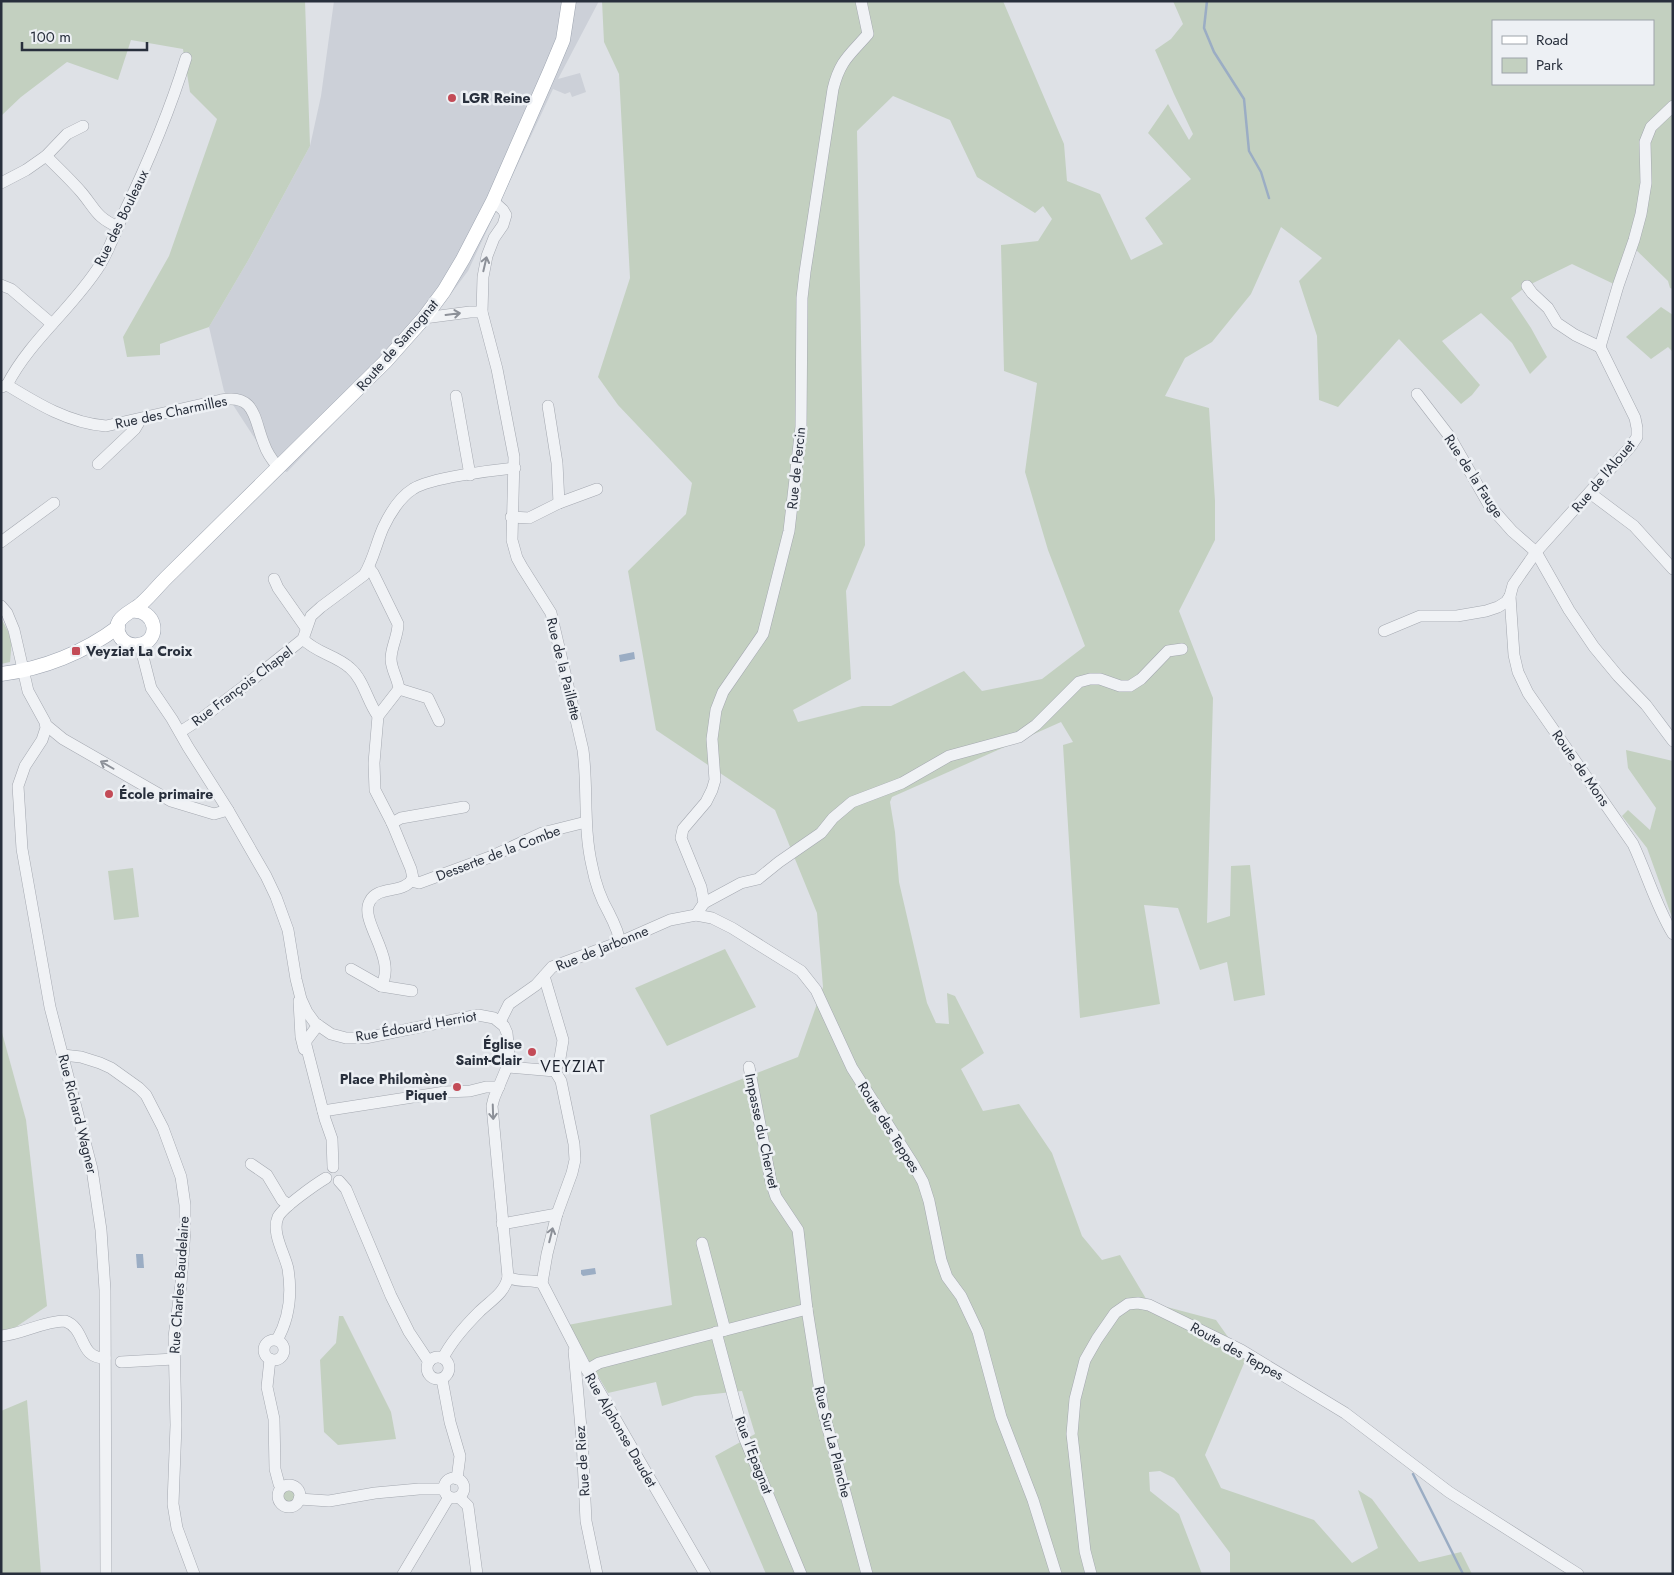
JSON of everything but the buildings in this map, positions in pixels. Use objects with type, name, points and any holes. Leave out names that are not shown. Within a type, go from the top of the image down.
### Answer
[{"type":"main road","name":"Route de Samognat","points":[[131,611],[141,605],[166,578],[366,382],[424,318],[444,291],[463,259],[492,201],[563,40],[569,1]]},
{"type":"main road","name":"Route de Samognat","points":[[152,619],[155,601],[166,578]]},
{"type":"main road","points":[[80,650],[117,642],[133,644],[145,643],[154,630],[152,619],[143,611],[131,611],[122,617],[118,627],[120,636],[133,644]]},
{"type":"main road","points":[[1,674],[40,666],[80,650],[118,627]]},
{"type":"street","name":"Rue de Percin","points":[[704,903],[702,888],[681,838],[683,829],[706,802],[712,790],[715,780],[712,739],[716,710],[723,692],[763,634],[789,531],[801,427],[802,298],[805,272],[837,72],[850,52],[868,34],[861,1]]},
{"type":"street","name":"Rue des Bouleaux","points":[[4,386],[15,369],[78,294],[100,264],[140,180],[172,103],[186,58]]},
{"type":"street","points":[[1527,286],[1548,308],[1557,323],[1575,336],[1600,347],[1641,214],[1646,183],[1645,142],[1651,127],[1673,106]]},
{"type":"street","points":[[1,183],[26,170],[46,156],[67,134],[82,126]]},
{"type":"street","points":[[46,156],[83,194],[98,216],[118,227]]},
{"type":"street","name":"Rue de la Paillette","points":[[492,201],[503,210],[506,220],[494,238],[487,256],[482,277],[482,312],[497,369],[514,468],[511,516],[512,540],[517,558],[550,613],[583,750],[586,822],[593,874],[606,908],[618,928],[620,942]]},
{"type":"street","points":[[1,285],[11,289],[52,324]]},
{"type":"street","points":[[424,318],[482,312]]},
{"type":"street","name":"Rue de l'Alouet","points":[[1510,596],[1513,585],[1536,552],[1590,493],[1637,437],[1635,418],[1600,347]]},
{"type":"street","name":"Rue des Charmilles","points":[[4,386],[56,413],[91,424],[106,426],[221,400],[238,399],[243,401],[256,416],[267,452],[278,467]]},
{"type":"street","name":"Rue de la Fauge","points":[[1418,394],[1450,437],[1489,505],[1512,531],[1536,552],[1581,628],[1618,676],[1646,705],[1673,741]]},
{"type":"street","points":[[456,396],[470,475]]},
{"type":"street","points":[[548,406],[557,464],[559,503]]},
{"type":"street","points":[[98,464],[134,429],[141,419]]},
{"type":"street","name":"Rue François Chapel","points":[[180,732],[236,692],[305,634],[312,616],[321,607],[358,580],[369,568],[382,529],[389,516],[411,490],[426,482],[514,468]]},
{"type":"street","points":[[511,516],[529,518],[559,503],[597,488]]},
{"type":"street","points":[[1590,493],[1634,526],[1673,569]]},
{"type":"street","points":[[1,542],[54,503]]},
{"type":"street","points":[[369,568],[398,624],[391,661],[398,679],[399,689],[378,716],[374,762],[375,790],[392,823],[413,878],[401,888],[376,894],[370,900],[367,911],[383,955],[386,976],[381,986]]},
{"type":"street","points":[[274,579],[305,634]]},
{"type":"street","points":[[1384,631],[1420,616],[1457,616],[1498,608],[1510,596]]},
{"type":"street","name":"Route de Mons","points":[[1510,596],[1514,654],[1518,672],[1528,693],[1633,844],[1646,870],[1666,922],[1673,934]]},
{"type":"street","points":[[1,606],[7,613],[14,630],[25,670],[28,691],[44,717],[46,725],[63,739],[171,801],[210,814],[217,814],[228,810]]},
{"type":"street","name":"Rue François Chapel","points":[[305,634],[309,646],[350,667],[358,677],[370,706],[378,716]]},
{"type":"street","name":"Rue Édouard Herriot","points":[[133,644],[151,688],[228,810],[266,876],[288,930],[299,992],[307,1012],[318,1025],[337,1036],[354,1038],[478,1015],[489,1016],[500,1022]]},
{"type":"street","points":[[696,915],[704,903],[741,883],[758,879],[821,833],[852,802],[902,783],[949,756],[1019,737],[1036,725],[1080,682],[1100,679],[1120,686],[1130,686],[1141,680],[1168,651],[1182,649]]},
{"type":"street","points":[[399,689],[428,698],[439,721]]},
{"type":"street","name":"Rue Richard Wagner","points":[[46,725],[42,740],[25,766],[21,776],[18,786],[18,797],[23,857],[50,1007],[92,1169],[103,1246],[105,1290],[106,1574]]},
{"type":"street","points":[[392,823],[401,818],[464,807]]},
{"type":"street","name":"Desserte de la Combe","points":[[411,881],[419,883],[490,858],[542,833],[586,822]]},
{"type":"street","name":"Rue de Jarbonne","points":[[500,1022],[509,1004],[536,986],[552,967],[620,942],[670,920],[696,915]]},
{"type":"street","name":"Route des Teppes","points":[[696,915],[712,918],[732,928],[802,971],[816,990],[852,1068],[914,1164],[923,1182],[929,1202],[944,1269],[947,1277],[962,1296],[978,1332],[1001,1418],[1033,1500],[1056,1574]]},
{"type":"street","points":[[351,969],[381,986],[412,991]]},
{"type":"street","points":[[544,976],[563,1040],[560,1058],[555,1071]]},
{"type":"street","points":[[299,992],[300,1037],[308,1058]]},
{"type":"street","points":[[444,1358],[456,1337],[506,1286],[508,1277],[492,1106],[507,1067],[509,1041],[504,1026],[500,1022]]},
{"type":"street","points":[[318,1025],[306,1041],[308,1058],[332,1139],[333,1167]]},
{"type":"street","name":"Rue Charles Baudelaire","points":[[63,1055],[81,1057],[100,1063],[111,1068],[139,1088],[146,1096],[163,1128],[181,1177],[185,1205],[185,1230],[181,1284],[174,1337],[176,1425],[173,1504],[177,1528],[194,1574]]},
{"type":"street","name":"Impasse du Chervet","points":[[749,1066],[771,1182],[776,1197],[798,1230],[807,1309]]},
{"type":"street","points":[[507,1067],[555,1071]]},
{"type":"street","points":[[508,1277],[514,1280],[532,1280],[542,1283],[557,1214],[572,1174],[575,1160],[574,1144],[561,1081],[555,1071]]},
{"type":"street","points":[[323,1111],[444,1092],[499,1087]]},
{"type":"street","points":[[251,1164],[267,1175],[282,1200],[288,1205]]},
{"type":"street","points":[[281,1488],[275,1469],[274,1419],[267,1387],[270,1359],[276,1360],[283,1354],[282,1345],[277,1340],[283,1330],[290,1295],[288,1270],[277,1234],[278,1217],[288,1205],[326,1178],[326,1173],[329,1169],[333,1167],[340,1169],[342,1173],[339,1181]]},
{"type":"street","points":[[326,1178],[331,1183],[339,1181]]},
{"type":"street","points":[[339,1181],[346,1189],[404,1323],[429,1362]]},
{"type":"street","points":[[502,1224],[557,1214]]},
{"type":"street","name":"Rue l'Epagnat","points":[[702,1243],[744,1438],[801,1574]]},
{"type":"street","name":"Rue Alphonse Daudet","points":[[542,1283],[573,1347],[705,1574]]},
{"type":"street","name":"Route des Teppes","points":[[1092,1574],[1085,1551],[1072,1434],[1075,1399],[1085,1360],[1097,1339],[1115,1313],[1128,1304],[1138,1303],[1150,1305],[1242,1350],[1345,1413],[1450,1492],[1578,1574]]},
{"type":"street","points":[[586,1370],[599,1363],[807,1309]]},
{"type":"street","name":"Rue Sur La Planche","points":[[807,1309],[823,1410],[867,1574]]},
{"type":"street","points":[[1,1336],[17,1334],[65,1321],[76,1329],[87,1351],[96,1357],[105,1358]]},
{"type":"street","name":"Rue de Riez","points":[[573,1347],[582,1440],[586,1521],[597,1574]]},
{"type":"street","points":[[434,1358],[444,1358],[448,1364],[449,1371],[442,1379],[435,1379],[429,1375],[427,1368],[429,1362],[434,1358]]},
{"type":"street","points":[[121,1362],[174,1360]]},
{"type":"street","points":[[442,1379],[450,1422],[460,1456],[457,1479]]},
{"type":"street","points":[[402,1574],[451,1494],[464,1489],[463,1482],[457,1479],[448,1481],[451,1494]]},
{"type":"street","points":[[286,1485],[296,1487],[299,1499],[294,1505],[284,1506],[278,1499],[281,1488],[286,1485]]},
{"type":"street","points":[[299,1499],[329,1501],[420,1490],[451,1494],[468,1506],[477,1574]]},
{"type":"shaded area","points":[[334,1],[599,1],[558,79],[580,73],[586,92],[572,97],[570,92],[565,94],[553,89],[468,271],[427,326],[287,472],[274,468],[224,391],[209,327],[249,259],[310,146],[321,96]]},
{"type":"green space","points":[[1,1],[305,1],[310,146],[249,259],[209,327],[160,344],[160,355],[127,357],[123,337],[169,256],[217,119],[190,92],[183,49],[131,40],[118,80],[67,62],[21,97],[1,116]]},
{"type":"green space","points":[[602,1],[1003,1],[1064,144],[1067,181],[1100,194],[1131,260],[1163,244],[1145,218],[1191,179],[1148,133],[1168,104],[1189,140],[1193,134],[1155,50],[1171,39],[1183,24],[1173,1],[1673,1],[1673,289],[1670,288],[1668,281],[1629,243],[1618,286],[1572,264],[1527,286],[1511,298],[1547,357],[1530,374],[1512,343],[1481,313],[1442,341],[1480,385],[1461,404],[1399,339],[1338,407],[1319,400],[1317,336],[1299,281],[1322,258],[1281,227],[1251,294],[1212,342],[1185,358],[1165,396],[1209,408],[1215,501],[1215,540],[1179,611],[1213,698],[1207,923],[1230,916],[1231,866],[1250,865],[1265,995],[1234,1001],[1227,962],[1200,970],[1178,908],[1144,905],[1160,1004],[1080,1018],[1063,745],[1073,742],[1061,722],[892,797],[890,802],[895,832],[899,882],[927,1003],[936,1023],[949,1024],[947,993],[955,996],[984,1053],[961,1069],[983,1111],[1019,1104],[1052,1153],[1082,1236],[1102,1260],[1120,1255],[1148,1302],[1216,1320],[1245,1361],[1205,1455],[1221,1488],[1314,1520],[1352,1563],[1378,1548],[1358,1490],[1372,1499],[1419,1562],[1461,1552],[1472,1574],[1230,1574],[1230,1553],[1174,1478],[1160,1471],[1149,1472],[1150,1491],[1179,1514],[1202,1574],[766,1574],[715,1456],[755,1434],[742,1391],[695,1396],[662,1406],[656,1382],[608,1393],[568,1325],[672,1305],[650,1115],[798,1057],[823,987],[817,913],[775,810],[656,730],[628,571],[686,514],[692,483],[618,405],[598,377],[630,278],[619,74],[604,42]],"holes":[[[893,96],[950,120],[977,177],[1035,213],[1043,206],[1052,219],[1038,241],[1001,245],[1004,371],[1037,383],[1025,472],[1048,550],[1085,646],[1042,679],[982,691],[964,671],[891,706],[862,706],[798,722],[793,710],[851,679],[846,591],[865,545],[857,131]]]},
{"type":"green space","points":[[1661,307],[1673,315],[1673,352],[1668,347],[1651,359],[1626,337]]},
{"type":"green space","points":[[1,618],[12,639],[10,662],[1,664]]},
{"type":"green space","points":[[1626,750],[1673,761],[1673,920],[1647,848],[1622,816],[1628,810],[1650,830],[1656,808],[1628,768]]},
{"type":"green space","points":[[133,868],[139,917],[114,920],[108,871]]},
{"type":"green space","points":[[725,949],[756,1007],[667,1046],[635,988]]},
{"type":"green space","points":[[1,1029],[26,1120],[47,1306],[1,1337]]},
{"type":"green space","points":[[339,1316],[343,1316],[391,1412],[396,1439],[338,1445],[324,1432],[320,1360],[336,1343]]},
{"type":"green space","points":[[27,1400],[41,1574],[1,1574],[1,1411]]},
{"type":"green space","points":[[285,1489],[291,1489],[295,1496],[291,1503],[285,1503],[281,1499],[281,1493]]},
{"type":"water","points":[[634,652],[635,659],[620,662],[619,655]]},
{"type":"water","points":[[136,1254],[143,1254],[144,1268],[137,1268]]},
{"type":"water","points":[[595,1268],[596,1274],[583,1276],[581,1274],[581,1270]]},
{"type":"waterway","points":[[1207,1],[1204,28],[1214,52],[1244,99],[1249,151],[1261,172],[1269,198]]},
{"type":"waterway","points":[[1413,1474],[1463,1574]]},
{"type":"place","name":"LGR Reine","points":[[452,98]]},
{"type":"place","name":"Veyziat La Croix","points":[[76,651]]},
{"type":"place","name":"École primaire","points":[[109,794]]},
{"type":"place","name":"Église Saint-Clair","points":[[532,1052]]},
{"type":"place","name":"Place Philomène Piquet","points":[[457,1087]]},
{"type":"district","name":"VEYZIAT","points":[[573,1066]]}]
